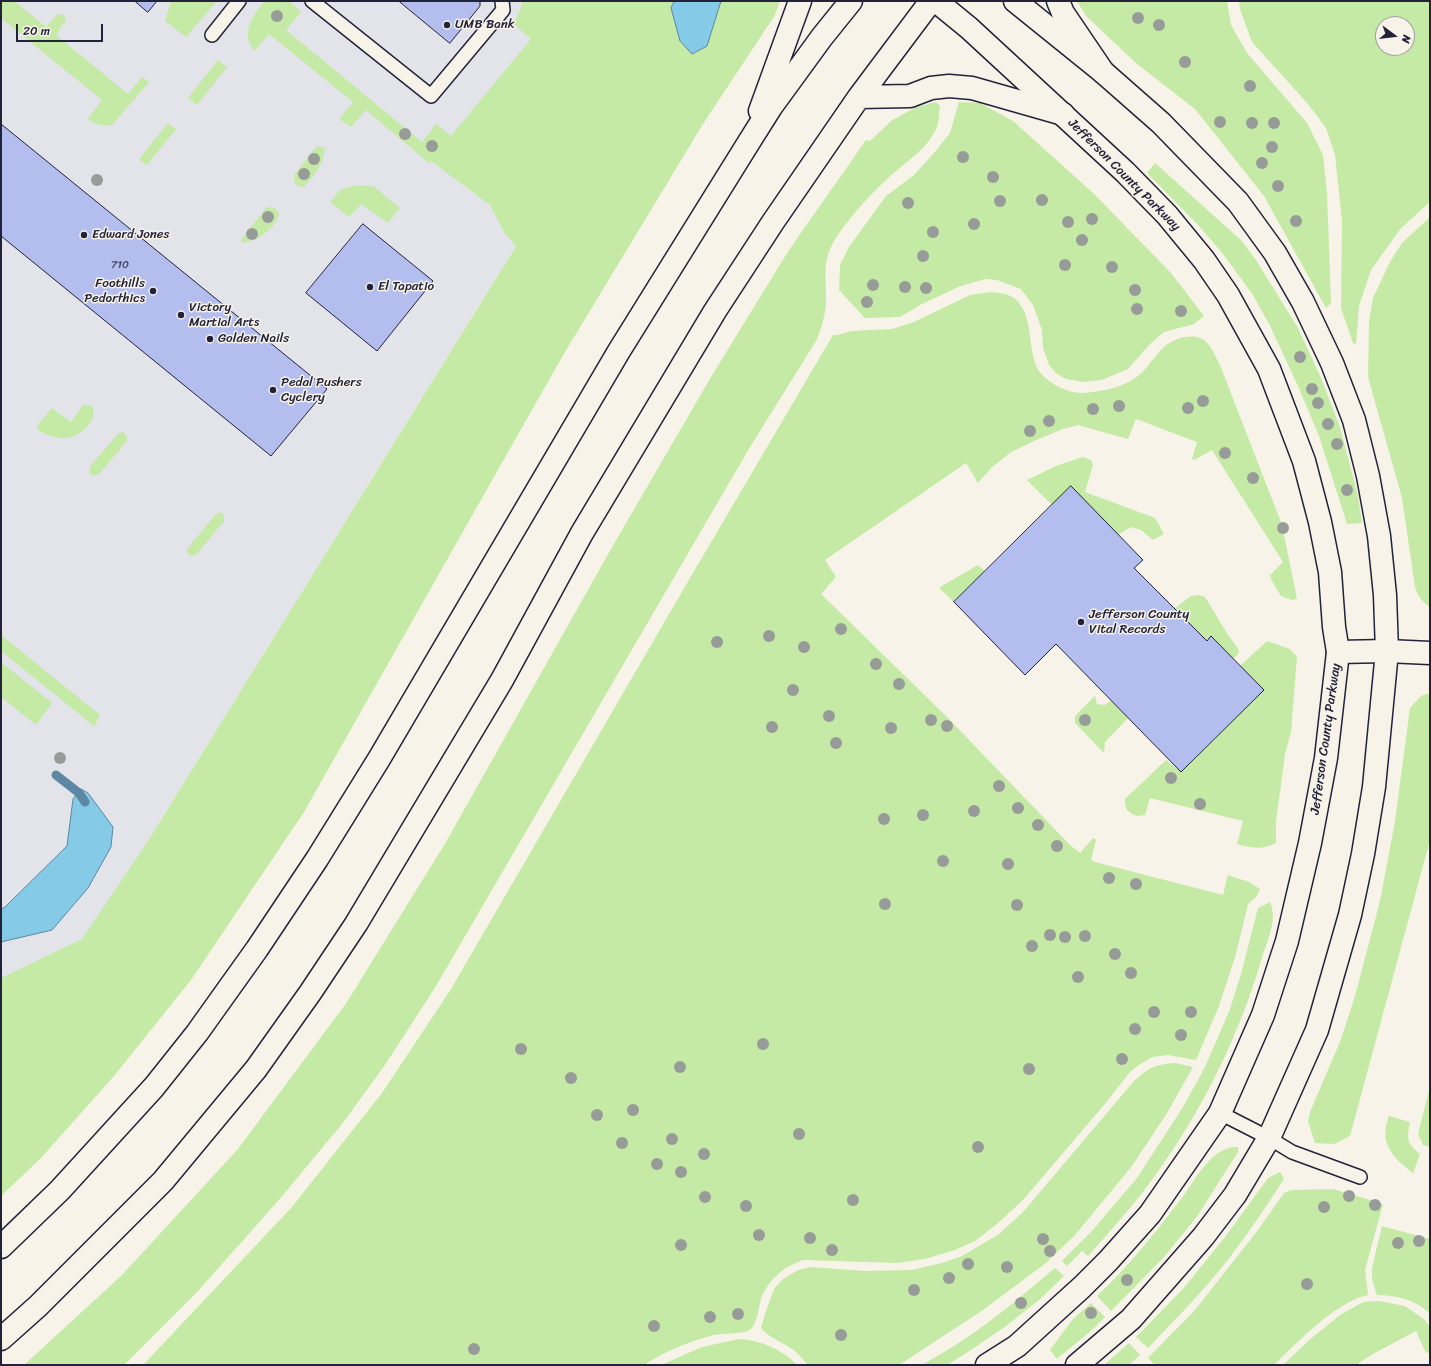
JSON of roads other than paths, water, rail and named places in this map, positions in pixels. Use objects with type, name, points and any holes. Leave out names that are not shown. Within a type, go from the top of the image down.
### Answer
[{"type":"main road","points":[[749,142],[800,1]]},
{"type":"main road","points":[[1,1247],[60,1190],[154,1087],[197,1034],[257,949],[317,859],[379,759],[619,351],[749,142],[771,107],[822,37],[851,1]]},
{"type":"main road","points":[[1,1339],[38,1306],[163,1181],[256,1069],[310,993],[356,924],[502,680],[582,533],[655,414],[715,311],[772,222],[859,97],[931,1]]},
{"type":"main road","name":"Jefferson County Parkway","points":[[936,1],[969,28],[1063,114],[1167,215],[1204,260],[1228,295],[1269,369],[1304,461],[1320,522],[1330,572],[1334,627],[1338,652],[1326,758],[1309,851],[1287,941],[1263,1015],[1220,1113],[1150,1214],[1108,1261],[1082,1287],[1017,1346],[987,1365]]},
{"type":"main road","points":[[1015,1],[1103,72],[1161,123],[1238,202],[1275,253],[1303,302],[1332,363],[1354,420],[1368,476],[1379,536],[1385,595],[1387,651],[1374,787],[1364,854],[1350,915],[1317,1030],[1269,1138],[1235,1195],[1203,1237],[1131,1319],[1077,1365]]},
{"type":"main road","points":[[1058,1],[1063,13],[1103,72]]},
{"type":"main road","points":[[859,97],[910,96],[931,88],[949,86],[972,88],[1063,114]]},
{"type":"main road","points":[[1338,652],[1387,651],[1430,653]]},
{"type":"lane","points":[[212,35],[239,1]]},
{"type":"lane","points":[[312,1],[431,96],[503,5]]},
{"type":"lane","points":[[1220,1113],[1269,1138],[1292,1152],[1360,1177]]},
{"type":"water","points":[[675,1],[721,1],[707,46],[692,54],[680,41],[671,8]]},
{"type":"water","points":[[81,789],[88,793],[113,827],[111,847],[88,888],[52,930],[1,942],[1,909],[5,907],[67,846],[73,799]]},
{"type":"waterway","points":[[56,775],[79,793],[85,802]]},
{"type":"place","name":"UMB Bank","points":[[447,25]]},
{"type":"place","name":"Edward Jones","points":[[84,235]]},
{"type":"place","name":"El Tapatio","points":[[370,287]]},
{"type":"place","name":"Foothills Pedorthics","points":[[153,291]]},
{"type":"place","name":"Victory Martial Arts","points":[[181,315]]},
{"type":"place","name":"Golden Nails","points":[[210,339]]},
{"type":"place","name":"Pedal Pushers Cyclery","points":[[273,390]]},
{"type":"place","name":"Jefferson County Vital Records","points":[[1081,622]]}]
